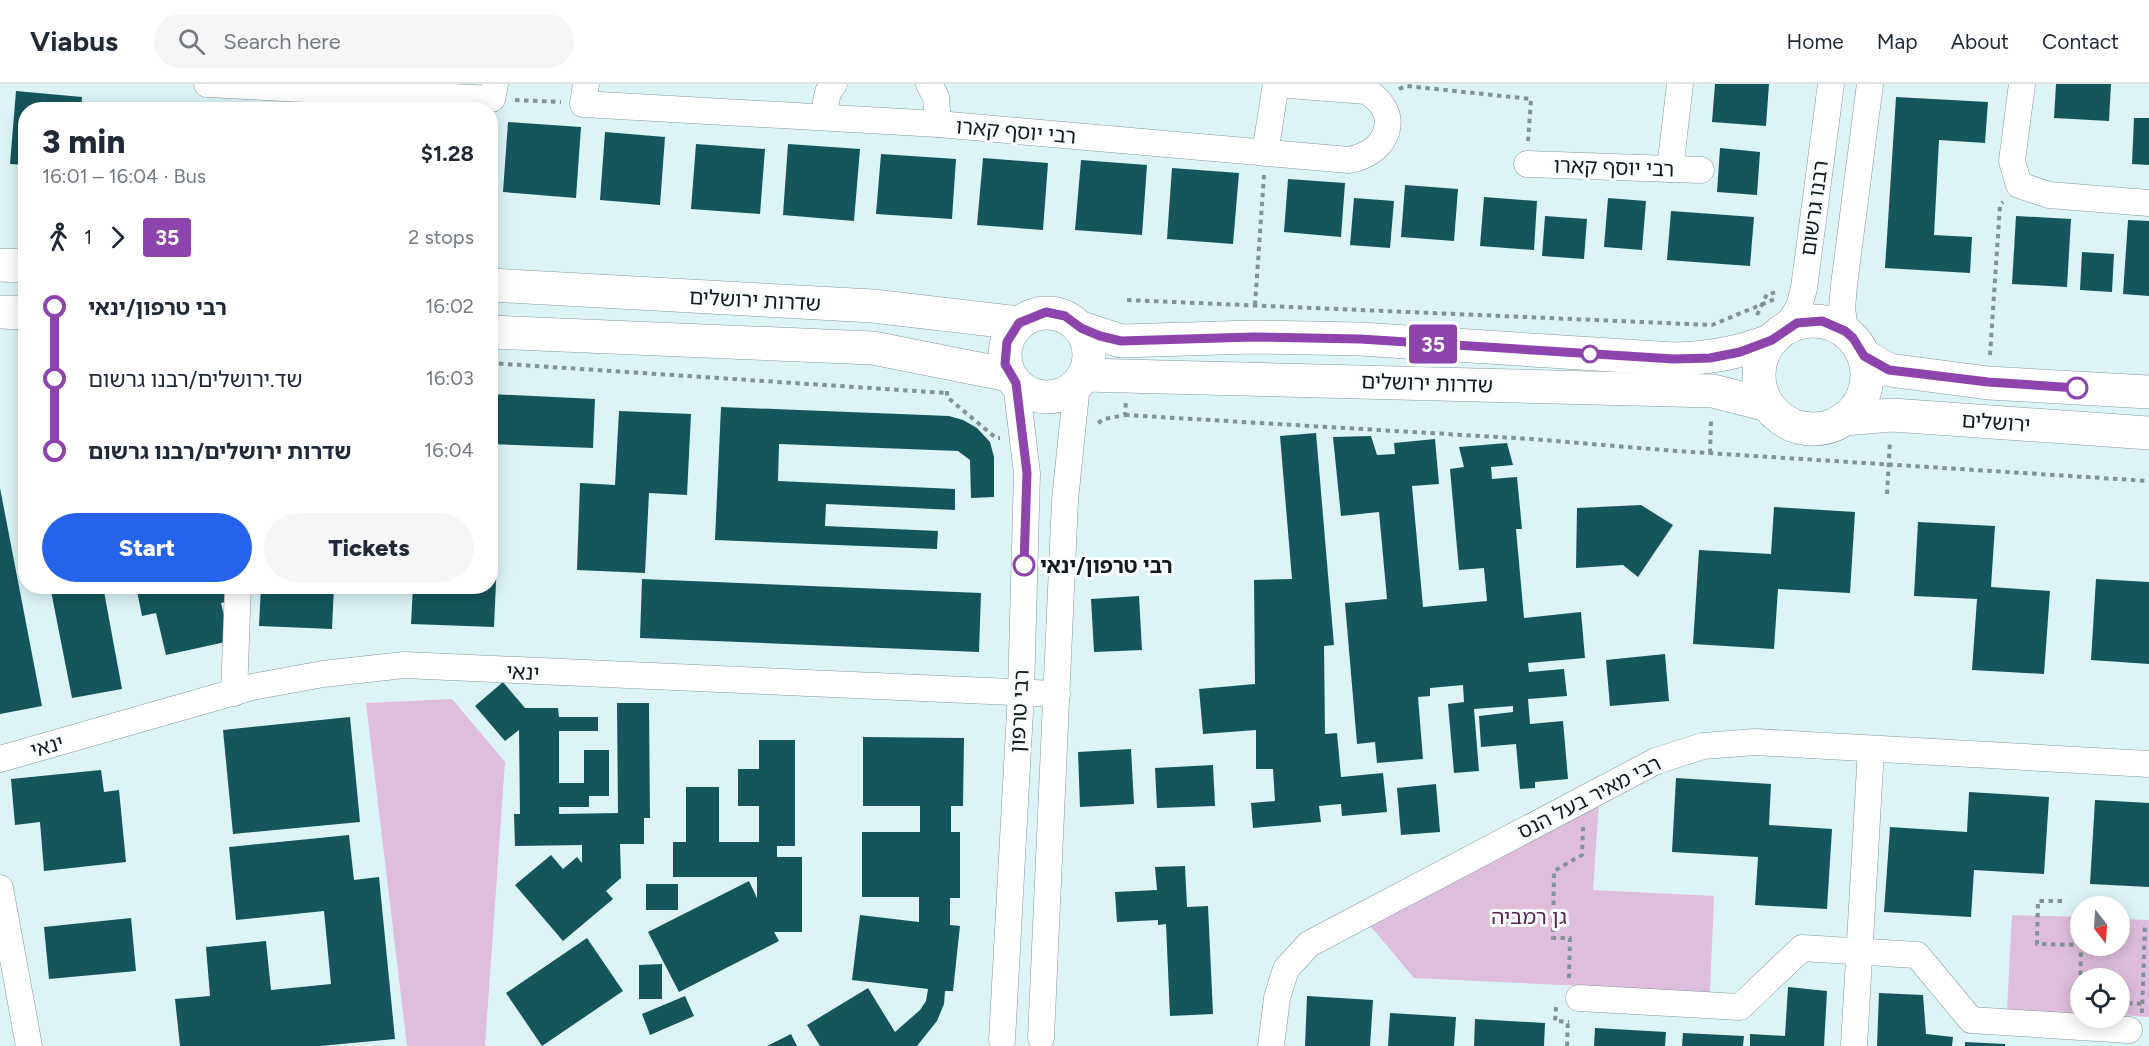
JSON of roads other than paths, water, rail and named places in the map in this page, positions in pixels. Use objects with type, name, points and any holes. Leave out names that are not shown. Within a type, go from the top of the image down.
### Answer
[{"type":"main road","points":[[0,265],[18,266]]},
{"type":"main road","name":"שדרות ירושלים","points":[[498,285],[873,306],[1019,323]]},
{"type":"main road","points":[[0,312],[18,313]]},
{"type":"main road","points":[[1046,312],[1065,316],[1081,328],[1089,351],[1081,380],[1057,396],[1046,397],[1034,395],[1013,379],[1005,353],[1007,342],[1019,323],[1046,312]]},
{"type":"main road","points":[[1822,321],[1855,343],[1868,377],[1859,404],[1844,419],[1832,426],[1803,428],[1790,423],[1768,405],[1761,386],[1760,365],[1771,329],[1797,323],[1822,321]]},
{"type":"main road","name":"שדרות ירושלים","points":[[1081,328],[1121,341],[1253,337],[1360,339],[1674,359],[1710,358],[1740,352],[1771,329]]},
{"type":"main road","name":"שדרות ירושלים","points":[[498,332],[873,348],[1013,379]]},
{"type":"main road","name":"ירושלים","points":[[1855,343],[1889,370],[1988,382],[2149,392]]},
{"type":"main road","name":"שדרות ירושלים","points":[[1081,380],[1713,391],[1768,405]]},
{"type":"main road","name":"ירושלים","points":[[1844,419],[1892,414],[2149,433]]},
{"type":"street","points":[[207,84],[493,91]]},
{"type":"street","points":[[823,117],[828,92],[834,84]]},
{"type":"street","points":[[929,84],[936,98],[938,124]]},
{"type":"street","points":[[1265,153],[1276,84]]},
{"type":"street","name":"רבי יוסף קארו","points":[[585,94],[823,117],[938,124],[1349,160],[1365,158],[1379,148],[1389,124],[1383,107],[1376,97],[1366,91],[1276,84]]},
{"type":"street","points":[[1670,169],[1680,84]]},
{"type":"street","name":"רבנו גרשום","points":[[1771,329],[1799,307],[1804,288],[1831,84]]},
{"type":"street","name":"רבנו גרשום","points":[[1855,343],[1842,308],[1870,84]]},
{"type":"street","points":[[2022,84],[2012,161],[2019,184],[2049,195],[2149,203]]},
{"type":"street","name":"רבי יוסף קארו","points":[[1527,164],[1701,170]]},
{"type":"street","name":"רבי טרפון","points":[[997,1043],[1021,693],[1027,473],[1013,379]]},
{"type":"street","name":"רבי טרפון","points":[[1048,1042],[1057,694],[1065,500],[1081,380]]},
{"type":"street","points":[[234,693],[238,594]]},
{"type":"street","name":"ינאי","points":[[0,759],[234,693],[323,674],[404,665],[1057,694]]},
{"type":"street","name":"רבי מאיר בעל הנס","points":[[1270,1046],[1277,998],[1286,969],[1309,944],[1656,760],[1703,746],[1755,742],[2149,764]]},
{"type":"street","points":[[1854,1046],[1871,749]]},
{"type":"street","points":[[0,888],[29,1046]]},
{"type":"street","points":[[1572,999],[1740,1007],[1802,948],[1917,955],[1971,1020],[2136,1027]]},
{"type":"street","points":[[997,1043],[1021,1035],[1048,1042]]},
{"type":"place","name":"רבי טרפון/ינאי","points":[[1024,565]]},
{"type":"park label","name":"גן רמביה","points":[[1529,916]]}]
